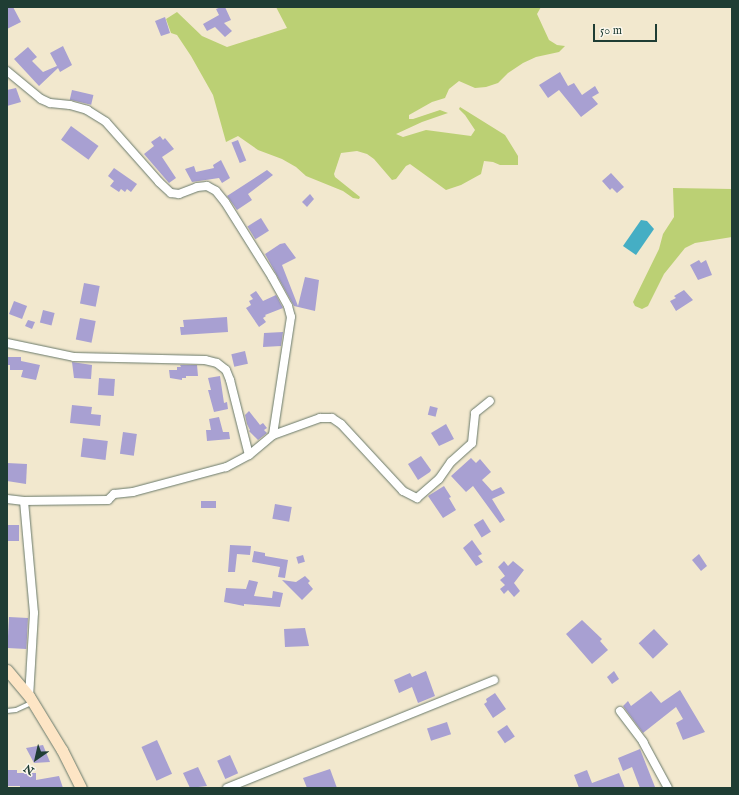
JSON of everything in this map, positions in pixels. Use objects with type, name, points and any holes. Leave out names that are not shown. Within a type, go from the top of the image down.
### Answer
[{"type":"street","points":[[7,71],[41,99],[50,103],[70,104],[87,110],[106,122],[159,182],[171,192],[179,194],[197,187],[207,186],[216,191],[225,202],[272,277],[288,306],[291,317],[273,435]]},
{"type":"street","points":[[7,343],[74,357],[205,360],[217,363],[226,370],[230,380],[249,455]]},
{"type":"street","points":[[7,499],[24,501],[108,500],[114,494],[133,492],[226,468],[249,455],[273,435],[320,418],[332,418],[341,424],[403,490],[417,498],[440,479],[451,462],[472,443],[475,413],[490,401]]},
{"type":"street","points":[[24,501],[34,613],[31,699]]},
{"type":"street","points":[[7,670],[31,699],[62,750],[81,788]]},
{"type":"street","points":[[226,788],[494,680]]},
{"type":"street","points":[[620,711],[643,742],[668,788]]},
{"type":"lane","points":[[7,711],[16,710],[31,699]]},
{"type":"green space","points":[[276,7],[541,7],[537,14],[549,40],[557,45],[565,46],[559,52],[536,57],[523,63],[508,73],[498,83],[486,87],[475,88],[459,81],[449,89],[445,98],[432,102],[409,115],[409,119],[440,110],[448,113],[422,122],[396,134],[403,137],[426,130],[471,136],[475,130],[459,109],[460,107],[505,135],[518,156],[518,165],[500,165],[493,162],[484,161],[481,174],[461,185],[446,190],[410,164],[406,166],[396,179],[392,180],[374,159],[367,154],[357,151],[341,153],[334,174],[335,177],[360,197],[359,199],[353,198],[343,191],[306,176],[296,167],[282,159],[258,150],[238,136],[226,142],[213,95],[191,56],[177,35],[171,33],[166,19],[177,12],[202,36],[227,47],[287,28]]},
{"type":"green space","points":[[673,188],[732,189],[732,237],[695,243],[685,248],[664,274],[648,306],[642,309],[635,306],[633,302],[659,249],[663,234],[674,217]]},
{"type":"water","points":[[641,220],[647,221],[654,229],[636,255],[623,246]]},
{"type":"building","points":[[7,7],[13,7],[21,22],[7,29]]},
{"type":"building","points":[[225,7],[231,20],[224,23],[232,31],[225,37],[215,27],[207,31],[203,24],[219,15],[216,9]]},
{"type":"building","points":[[165,17],[170,33],[161,36],[155,21]]},
{"type":"building","points":[[63,46],[72,65],[60,72],[58,68],[39,86],[14,59],[28,47],[37,57],[32,61],[43,72],[57,66],[50,53]]},
{"type":"building","points":[[560,72],[568,86],[574,83],[582,95],[595,86],[599,93],[592,97],[598,104],[581,117],[559,90],[548,98],[539,85]]},
{"type":"building","points":[[16,88],[21,102],[7,106],[7,90]]},
{"type":"building","points":[[72,90],[93,95],[91,105],[70,100]]},
{"type":"building","points":[[71,126],[99,146],[89,160],[61,140]]},
{"type":"building","points":[[160,136],[163,140],[165,138],[174,149],[162,157],[176,178],[169,183],[144,154],[154,146],[151,142]]},
{"type":"building","points":[[238,140],[246,160],[240,163],[232,143]]},
{"type":"building","points":[[221,160],[230,178],[222,183],[219,178],[192,182],[185,169],[194,166],[196,172],[214,168],[213,165]]},
{"type":"building","points":[[114,168],[137,184],[131,192],[127,189],[125,192],[121,189],[119,192],[110,186],[114,181],[108,176]]},
{"type":"building","points":[[267,170],[273,175],[248,194],[252,200],[237,210],[227,196]]},
{"type":"building","points":[[611,173],[624,187],[617,193],[612,188],[610,190],[602,181]]},
{"type":"building","points":[[310,194],[314,199],[307,207],[302,202]]},
{"type":"building","points":[[261,218],[269,231],[255,239],[247,226]]},
{"type":"building","points":[[285,243],[296,258],[282,265],[298,306],[305,277],[319,280],[315,311],[294,306],[265,254],[280,244]]},
{"type":"building","points":[[699,260],[701,263],[706,260],[712,275],[698,280],[690,265]]},
{"type":"building","points":[[84,283],[100,286],[96,307],[80,304]]},
{"type":"building","points":[[684,290],[693,300],[676,311],[670,301],[676,298],[674,296]]},
{"type":"building","points":[[256,291],[263,301],[276,295],[283,308],[265,315],[266,316],[263,318],[266,322],[259,327],[246,308],[251,305],[249,301],[253,299],[250,295]]},
{"type":"building","points":[[14,301],[27,306],[22,319],[9,314]]},
{"type":"building","points":[[43,310],[55,313],[51,326],[40,323]]},
{"type":"building","points":[[227,317],[228,332],[181,335],[180,327],[184,327],[183,320]]},
{"type":"building","points":[[80,318],[96,321],[92,343],[76,340]]},
{"type":"building","points":[[28,320],[35,322],[32,329],[25,326]]},
{"type":"building","points":[[283,332],[281,346],[263,347],[264,333]]},
{"type":"building","points":[[245,351],[248,364],[234,367],[231,354]]},
{"type":"building","points":[[7,357],[21,357],[21,361],[40,365],[36,380],[21,377],[23,370],[10,370],[10,365],[7,365]]},
{"type":"building","points":[[72,362],[92,365],[91,379],[74,378]]},
{"type":"building","points":[[180,365],[197,365],[198,376],[186,376],[186,378],[182,378],[182,380],[170,378],[169,370],[177,370],[177,367],[181,367]]},
{"type":"building","points":[[220,376],[224,403],[227,402],[228,409],[214,412],[208,390],[211,390],[208,378]]},
{"type":"building","points":[[99,378],[115,379],[114,396],[98,395]]},
{"type":"building","points":[[72,405],[92,407],[91,414],[101,415],[100,426],[70,423]]},
{"type":"building","points":[[430,406],[438,408],[436,417],[428,415]]},
{"type":"building","points":[[249,411],[260,425],[263,423],[267,428],[264,430],[267,433],[258,440],[249,431],[250,430],[245,415]]},
{"type":"building","points":[[219,417],[223,432],[229,432],[230,439],[207,441],[206,430],[211,430],[209,419]]},
{"type":"building","points":[[446,424],[454,439],[439,446],[431,433]]},
{"type":"building","points":[[123,432],[137,434],[134,456],[120,454]]},
{"type":"building","points":[[83,438],[108,441],[105,460],[81,457]]},
{"type":"building","points":[[421,456],[431,470],[418,480],[408,464]]},
{"type":"building","points":[[471,458],[476,463],[480,459],[491,472],[482,480],[492,491],[501,487],[505,493],[492,499],[505,520],[500,523],[473,486],[466,492],[451,476]]},
{"type":"building","points":[[7,463],[27,464],[26,484],[7,481]]},
{"type":"building","points":[[444,486],[451,497],[449,498],[456,510],[443,518],[428,496]]},
{"type":"building","points":[[201,501],[216,501],[216,508],[201,508]]},
{"type":"building","points":[[275,504],[292,507],[289,522],[272,519]]},
{"type":"building","points":[[483,519],[491,532],[482,538],[474,525]]},
{"type":"building","points":[[7,525],[19,525],[19,541],[7,541]]},
{"type":"building","points":[[472,540],[482,554],[478,556],[483,562],[476,566],[463,548]]},
{"type":"building","points":[[230,545],[251,546],[250,555],[237,554],[235,572],[228,572]]},
{"type":"building","points":[[254,551],[265,553],[265,556],[288,560],[285,578],[278,577],[280,567],[252,562]]},
{"type":"building","points":[[699,554],[707,566],[701,571],[692,560]]},
{"type":"building","points":[[303,555],[305,562],[298,564],[296,557]]},
{"type":"building","points":[[504,561],[508,566],[513,561],[524,570],[514,583],[520,591],[514,597],[508,590],[504,594],[500,589],[505,585],[500,580],[505,576],[498,567]]},
{"type":"building","points":[[305,576],[310,581],[308,583],[313,589],[302,600],[282,580],[296,582]]},
{"type":"building","points":[[249,580],[258,582],[254,596],[272,598],[273,591],[283,593],[280,607],[244,604],[244,606],[224,602],[226,588],[246,589]]},
{"type":"building","points":[[9,617],[28,618],[26,649],[7,648]]},
{"type":"building","points":[[582,620],[602,639],[600,641],[608,650],[592,664],[566,634]]},
{"type":"building","points":[[305,628],[309,646],[285,647],[284,629]]},
{"type":"building","points":[[654,629],[668,644],[653,659],[639,643]]},
{"type":"building","points":[[426,671],[435,696],[418,703],[412,687],[399,693],[394,680],[410,673],[412,677]]},
{"type":"building","points":[[614,671],[619,679],[612,684],[607,677]]},
{"type":"building","points":[[680,690],[705,732],[683,740],[676,723],[683,719],[676,707],[643,733],[623,706],[628,701],[631,706],[651,691],[661,703]]},
{"type":"building","points":[[495,693],[506,709],[493,718],[484,704],[487,702],[486,699]]},
{"type":"building","points":[[447,722],[451,734],[431,741],[427,728]]},
{"type":"building","points":[[507,725],[515,737],[505,743],[497,732]]},
{"type":"building","points":[[157,740],[172,774],[157,781],[141,747]]},
{"type":"building","points":[[43,745],[50,762],[34,763],[26,748]]},
{"type":"building","points":[[640,749],[655,787],[640,788],[632,767],[623,771],[618,758]]},
{"type":"building","points":[[230,755],[238,773],[225,779],[217,761]]},
{"type":"building","points":[[198,767],[207,786],[190,788],[183,773]]},
{"type":"building","points":[[330,769],[337,788],[307,788],[303,778]]},
{"type":"building","points":[[7,770],[17,770],[17,773],[36,773],[36,780],[59,776],[63,788],[20,788],[20,786],[7,786]]},
{"type":"building","points":[[587,770],[592,783],[619,773],[625,788],[579,788],[574,775]]}]
